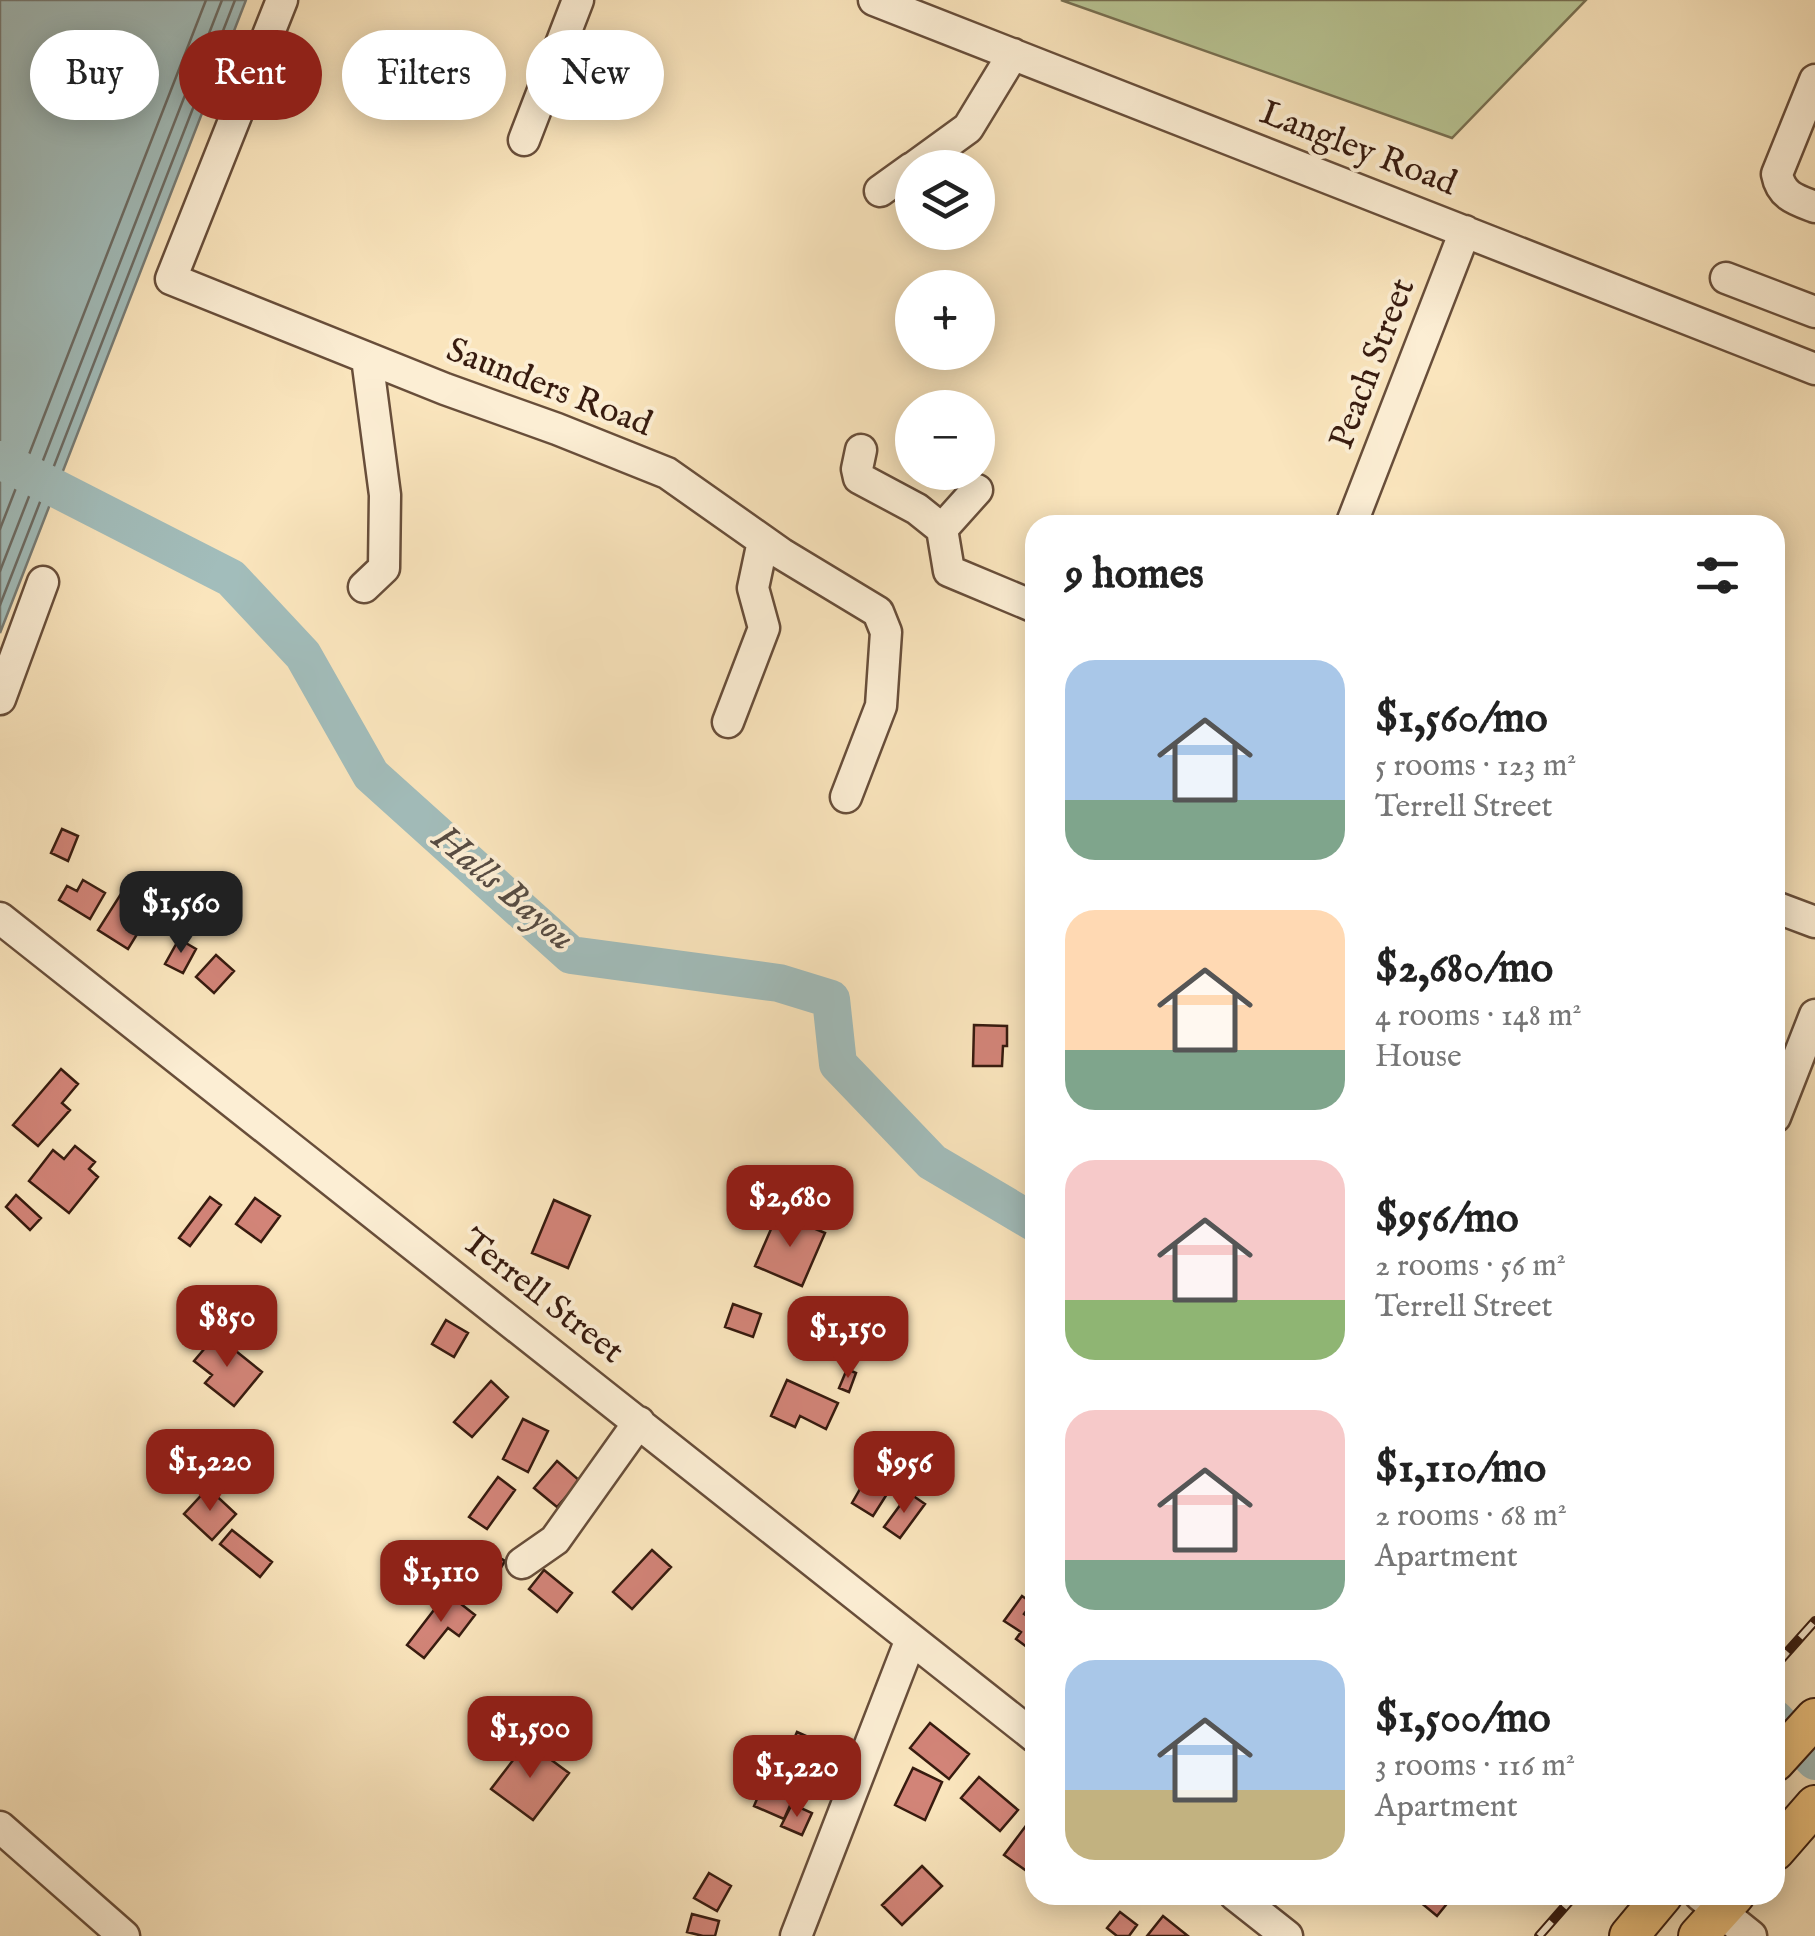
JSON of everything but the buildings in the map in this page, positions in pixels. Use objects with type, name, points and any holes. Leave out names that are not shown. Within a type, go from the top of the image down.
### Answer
[{"type":"main road","points":[[1785,1751],[1815,1718]]},
{"type":"main road","points":[[1785,1840],[1815,1805]]},
{"type":"main road","points":[[1629,1936],[1655,1905]]},
{"type":"street","name":"Saunders Road","points":[[282,0],[170,280],[667,473],[763,541],[878,612],[886,632],[881,706],[846,797]]},
{"type":"street","points":[[524,140],[578,0]]},
{"type":"street","name":"Langley Road","points":[[874,0],[1815,370]]},
{"type":"street","points":[[938,150],[968,128],[1013,54]]},
{"type":"street","points":[[1815,80],[1776,174],[1779,187],[1790,197],[1815,208]]},
{"type":"street","points":[[880,191],[895,181]]},
{"type":"street","name":"Peach Street","points":[[1355,515],[1464,231]]},
{"type":"street","points":[[1726,278],[1815,312]]},
{"type":"street","points":[[364,587],[384,568],[386,496],[367,358]]},
{"type":"street","points":[[861,450],[859,478],[917,509],[942,529],[949,571],[1025,603]]},
{"type":"street","points":[[942,529],[977,490]]},
{"type":"street","points":[[728,722],[764,628],[753,588],[763,541]]},
{"type":"street","points":[[0,699],[44,582]]},
{"type":"street","points":[[1785,911],[1815,922]]},
{"type":"street","name":"Terrell Street","points":[[0,918],[1025,1729]]},
{"type":"street","points":[[1785,1092],[1815,1015]]},
{"type":"street","points":[[522,1563],[555,1540],[639,1422]]},
{"type":"street","points":[[796,1936],[911,1639]]},
{"type":"street","points":[[0,1827],[124,1936]]},
{"type":"street","points":[[1248,1905],[1287,1936]]},
{"type":"street","points":[[1713,1909],[1751,1936]]},
{"type":"green space","points":[[1061,0],[1586,0],[1452,138]]},
{"type":"water","points":[[0,0],[246,0],[234,30],[179,30],[179,120],[199,120],[0,633]]},
{"type":"waterway","name":"Halls Bayou","points":[[0,460],[231,578],[303,655],[371,775],[571,955],[779,983],[831,999],[838,1064],[932,1162],[1025,1217]]},
{"type":"waterway","name":"Halls Bayou","points":[[1785,1730],[1815,1761]]},
{"type":"railway","points":[[1785,1655],[1815,1621]]},
{"type":"railway","points":[[1539,1936],[1566,1905]]}]
